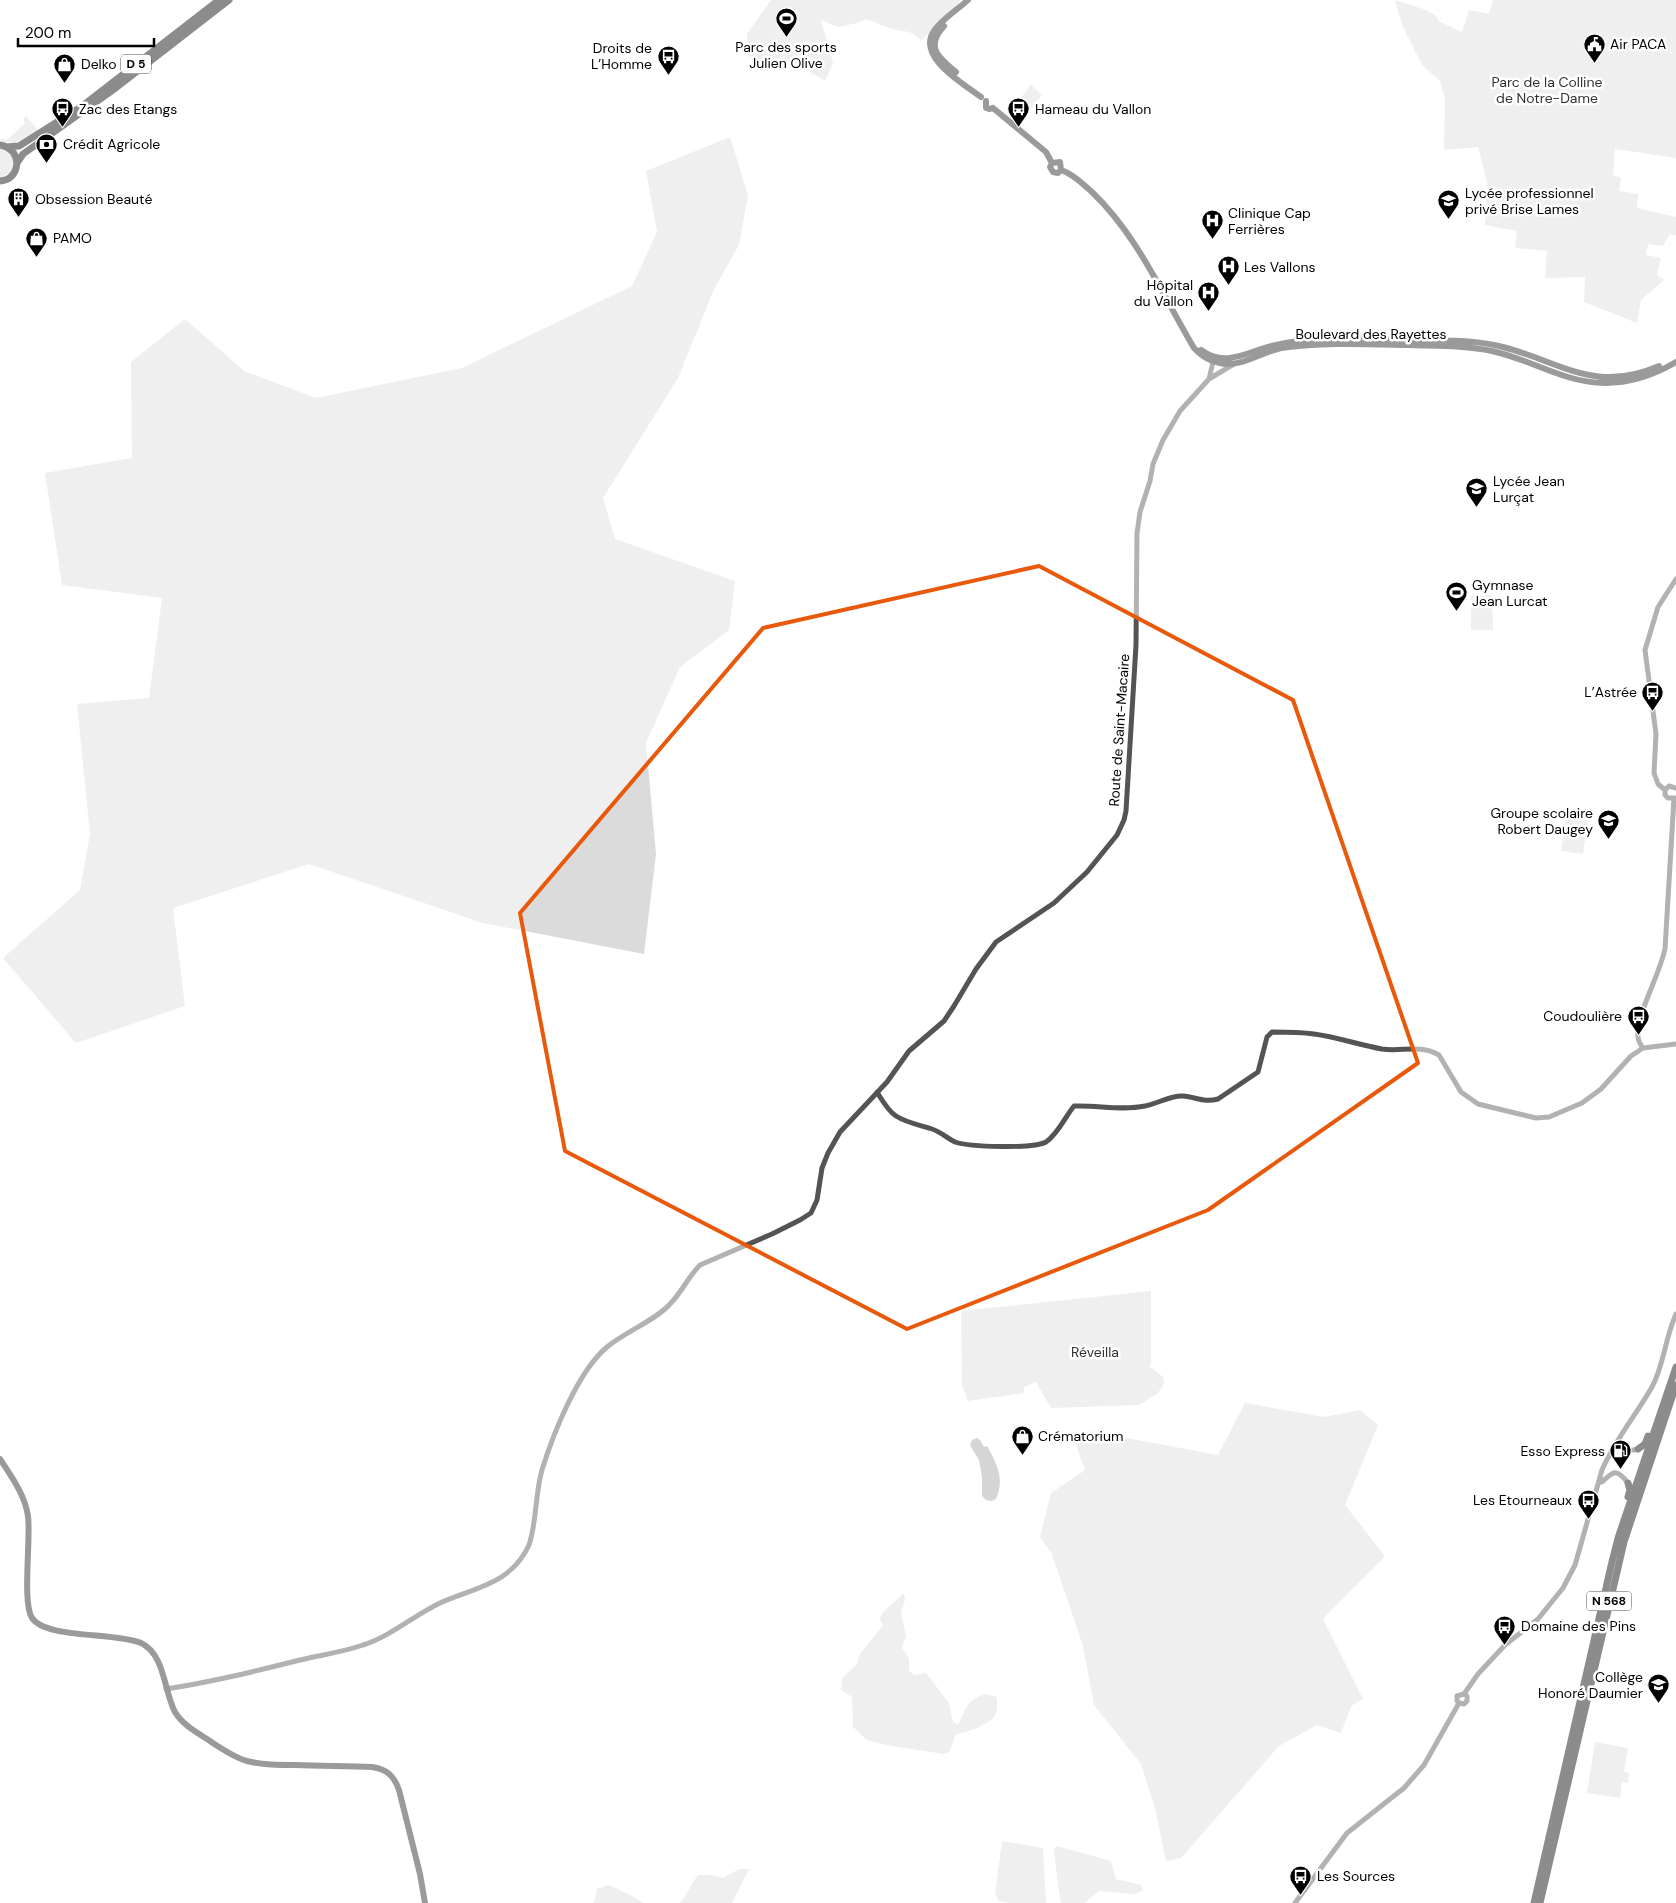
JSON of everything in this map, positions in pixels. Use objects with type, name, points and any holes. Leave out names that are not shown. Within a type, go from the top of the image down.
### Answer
[{"type":"main road","name":"D 5","points":[[3,146],[19,146],[81,107],[220,0]]},
{"type":"main road","name":"D 5","points":[[17,163],[23,154],[114,90],[229,0]]},
{"type":"main road","points":[[969,0],[935,30],[929,41],[930,50],[939,64],[984,99],[986,108],[992,108],[1030,138],[1046,152],[1052,162],[1060,162],[1061,170],[1072,175],[1098,198],[1129,234],[1199,354],[1216,362]]},
{"type":"main road","points":[[0,182],[7,180],[13,175],[17,163],[13,151],[3,146]]},
{"type":"main road","name":"Boulevard des Rayettes","points":[[1188,337],[1211,356],[1228,359],[1273,345],[1309,340],[1468,341],[1504,347],[1574,373],[1607,377],[1643,372],[1676,358]]},
{"type":"main road","name":"Boulevard des Rayettes","points":[[1216,362],[1237,363],[1267,352],[1311,344],[1442,346],[1493,351],[1568,377],[1592,382],[1616,383],[1648,377],[1676,363]]},
{"type":"main road","points":[[1668,1392],[1676,1360]]},
{"type":"main road","name":"N 568","points":[[1534,1903],[1618,1538],[1676,1367]]},
{"type":"main road","name":"N 568","points":[[1540,1903],[1624,1542],[1676,1385]]},
{"type":"main road","points":[[1638,1449],[1646,1444],[1664,1402]]},
{"type":"main road","points":[[0,1458],[21,1493],[28,1514],[30,1533],[27,1604],[30,1616],[40,1625],[55,1631],[117,1638],[142,1643],[153,1653],[158,1662],[176,1713],[184,1723],[200,1735],[245,1760],[265,1764],[372,1767],[381,1768],[389,1772],[399,1790],[420,1874],[425,1903]]},
{"type":"main road","points":[[1618,1538],[1630,1490],[1628,1483]]},
{"type":"street","points":[[1198,347],[1206,356],[1216,362],[1244,358],[1256,351]]},
{"type":"street","points":[[1216,362],[1218,373]]},
{"type":"street","name":"Route de Saint-Macaire","points":[[1209,379],[1216,362]]},
{"type":"street","name":"Route de Saint-Macaire","points":[[166,1688],[259,1670],[362,1645],[385,1636],[424,1611],[477,1589],[509,1573],[529,1545],[542,1471],[559,1426],[576,1390],[598,1355],[621,1337],[670,1305],[700,1265],[772,1234],[800,1220],[811,1212],[817,1200],[820,1176],[828,1153],[840,1132],[877,1092],[909,1051],[944,1021],[976,969],[996,942],[1026,924],[1054,903],[1087,872],[1118,835],[1126,811],[1136,646],[1137,532],[1140,512],[1150,481],[1153,464],[1163,440],[1180,411],[1209,379],[1237,363]]},
{"type":"street","points":[[1643,1048],[1638,1039],[1640,1021],[1659,973],[1665,949],[1675,798],[1666,796],[1665,790],[1658,784],[1654,773],[1656,734],[1645,650],[1658,607],[1676,579]]},
{"type":"street","points":[[1665,790],[1669,786],[1676,788]]},
{"type":"street","points":[[877,1092],[895,1115],[911,1123],[942,1132],[954,1141],[983,1146],[1035,1146],[1046,1142],[1054,1134],[1074,1106],[1095,1105],[1123,1108],[1145,1106],[1182,1096],[1202,1101],[1218,1099],[1258,1072],[1267,1037],[1272,1032],[1314,1034],[1384,1049],[1414,1049],[1432,1052],[1438,1055],[1461,1092],[1478,1104],[1536,1118],[1549,1117],[1582,1103],[1601,1090],[1631,1056],[1643,1048],[1676,1044]]},
{"type":"street","points":[[1295,1903],[1346,1833],[1404,1788],[1424,1765],[1459,1703],[1464,1704],[1467,1701],[1464,1694],[1478,1674],[1505,1645],[1538,1620],[1562,1588],[1575,1565],[1598,1482],[1608,1456],[1652,1386],[1676,1314]]},
{"type":"street","points":[[1616,1442],[1622,1449],[1630,1451],[1638,1449]]},
{"type":"street","points":[[1598,1482],[1602,1482],[1610,1473],[1617,1472],[1628,1483]]},
{"type":"highlighted area","points":[[1039,566],[1293,700],[1418,1063],[1208,1210],[907,1329],[565,1151],[520,913],[763,628]]},
{"type":"green space","name":"Parc des sports Julien Olive","points":[[771,0],[961,0],[921,41],[910,32],[889,28],[866,19],[838,27],[821,20],[833,63],[825,81],[800,66],[776,64],[748,56],[747,34]]},
{"type":"green space","name":"Parc de la Colline de Notre-Dame","points":[[1395,0],[1423,9],[1435,15],[1440,22],[1462,32],[1469,10],[1489,14],[1493,0],[1676,0],[1676,158],[1615,149],[1613,175],[1621,178],[1619,191],[1638,194],[1637,208],[1676,217],[1676,235],[1669,235],[1663,246],[1648,244],[1646,255],[1661,258],[1657,275],[1664,280],[1641,300],[1637,323],[1584,302],[1585,277],[1545,278],[1547,251],[1515,248],[1517,231],[1485,225],[1487,181],[1478,147],[1444,150],[1445,99],[1440,81],[1422,65],[1402,25]]},
{"type":"green space","points":[[1031,85],[1042,95],[1031,108],[1020,99]]},
{"type":"green space","points":[[26,116],[38,130],[15,143],[0,141],[3,138],[5,140],[8,139],[25,123],[23,120]]},
{"type":"green space","points":[[730,137],[748,195],[739,245],[714,289],[678,378],[603,498],[615,539],[735,581],[729,630],[680,667],[646,743],[656,854],[644,954],[483,923],[309,864],[173,908],[185,1006],[76,1043],[3,958],[80,890],[90,834],[77,704],[149,698],[162,598],[62,585],[45,473],[132,458],[131,362],[185,319],[244,371],[316,398],[462,368],[632,286],[657,232],[646,171]]},
{"type":"green space","points":[[0,148],[12,155],[14,164],[10,173],[0,178]]},
{"type":"green space","points":[[1471,595],[1492,595],[1493,630],[1471,630]]},
{"type":"green space","points":[[1566,817],[1588,820],[1583,854],[1561,851]]},
{"type":"green space","name":"Réveilla","points":[[1151,1291],[1151,1364],[1149,1366],[1162,1376],[1165,1382],[1158,1393],[1139,1405],[1051,1408],[1036,1382],[1024,1387],[1024,1393],[968,1401],[962,1386],[961,1311]]},
{"type":"green space","points":[[1245,1403],[1324,1417],[1360,1410],[1378,1425],[1345,1505],[1385,1556],[1323,1619],[1363,1699],[1351,1706],[1341,1733],[1317,1725],[1279,1746],[1181,1858],[1166,1861],[1155,1808],[1141,1764],[1094,1705],[1083,1646],[1052,1554],[1040,1537],[1051,1493],[1085,1470],[1072,1434],[1089,1431],[1218,1455]]},
{"type":"green space","points":[[904,1593],[905,1600],[901,1611],[906,1636],[902,1648],[909,1659],[909,1671],[914,1675],[926,1673],[949,1703],[953,1722],[958,1725],[972,1700],[984,1694],[996,1696],[997,1707],[994,1717],[976,1728],[956,1734],[949,1752],[944,1754],[886,1745],[867,1740],[853,1727],[852,1697],[841,1690],[842,1678],[856,1665],[860,1654],[883,1625],[880,1619],[882,1613]]},
{"type":"green space","points":[[1595,1742],[1628,1748],[1624,1772],[1629,1773],[1628,1783],[1622,1782],[1620,1798],[1587,1793]]},
{"type":"green space","points":[[1002,1841],[1043,1848],[1046,1903],[1009,1903],[999,1901],[995,1894]]},
{"type":"green space","points":[[1057,1846],[1111,1861],[1116,1879],[1142,1885],[1143,1890],[1135,1894],[1099,1891],[1084,1903],[1061,1903],[1054,1849]]},
{"type":"green space","points":[[739,1869],[749,1869],[732,1903],[679,1903],[685,1897],[698,1875],[711,1875],[723,1878]]},
{"type":"green space","points":[[608,1885],[643,1903],[594,1903],[597,1889]]},
{"type":"shaded area","points":[[977,1438],[984,1447],[987,1446],[999,1472],[999,1492],[996,1499],[991,1501],[986,1500],[982,1496],[982,1477],[979,1460],[970,1445],[972,1440]]},
{"type":"place","name":"Parc des sports Julien Olive","points":[[786,38]]},
{"type":"place","name":"Air PACA","points":[[1594,63]]},
{"type":"place","name":"Droits de L’Homme","points":[[668,75]]},
{"type":"place","name":"Delko","points":[[65,83]]},
{"type":"place","name":"Zac des Etangs","points":[[63,128]]},
{"type":"place","name":"Hameau du Vallon","points":[[1019,128]]},
{"type":"place","name":"Crédit Agricole","points":[[47,163]]},
{"type":"place","name":"Obsession Beauté","points":[[19,218]]},
{"type":"place","name":"Lycée professionnel privé Brise Lames","points":[[1449,220]]},
{"type":"place","name":"Clinique Cap Ferrières","points":[[1212,240]]},
{"type":"place","name":"PAMO","points":[[37,257]]},
{"type":"place","name":"Les Vallons","points":[[1228,286]]},
{"type":"place","name":"Hôpital du Vallon","points":[[1209,312]]},
{"type":"place","name":"Lycée Jean Lurçat","points":[[1477,508]]},
{"type":"place","name":"Gymnase Jean Lurcat","points":[[1456,612]]},
{"type":"place","name":"L’Astrée","points":[[1653,711]]},
{"type":"place","name":"Groupe scolaire Robert Daugey","points":[[1609,840]]},
{"type":"place","name":"Coudoulière","points":[[1638,1035]]},
{"type":"place","name":"Crématorium","points":[[1022,1455]]},
{"type":"place","name":"Esso Express","points":[[1621,1470]]},
{"type":"place","name":"Les Etourneaux","points":[[1588,1519]]},
{"type":"place","name":"Domaine des Pins","points":[[1505,1645]]},
{"type":"place","name":"Collège Honoré Daumier","points":[[1659,1704]]},
{"type":"place","name":"Les Sources","points":[[1301,1895]]}]
